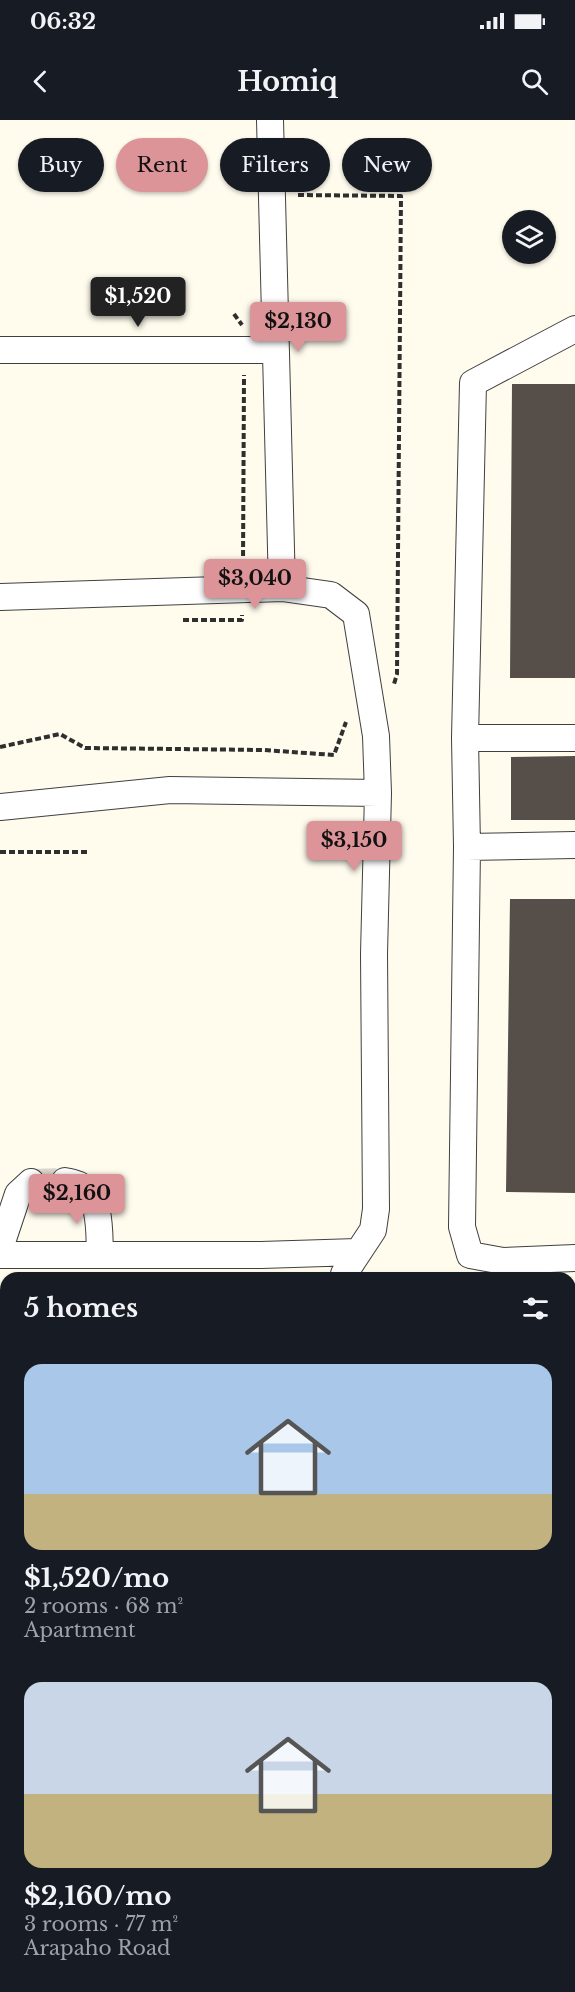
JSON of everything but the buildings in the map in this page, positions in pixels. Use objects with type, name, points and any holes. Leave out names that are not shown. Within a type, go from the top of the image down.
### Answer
[{"type":"street","points":[[270,120],[282,588]]},
{"type":"street","points":[[575,329],[472,383],[465,738],[467,847],[462,1227],[470,1255],[503,1270],[575,1258]]},
{"type":"street","points":[[0,350],[276,350]]},
{"type":"street","points":[[0,597],[282,588],[331,595],[356,614],[376,736],[378,793],[374,954],[376,1209],[373,1230],[345,1272]]},
{"type":"street","points":[[465,738],[575,738]]},
{"type":"street","points":[[0,807],[170,790],[378,793]]},
{"type":"street","points":[[467,847],[575,845]]},
{"type":"street","points":[[65,1181],[78,1184],[89,1193],[98,1217],[100,1255]]},
{"type":"street","points":[[0,1248],[18,1194],[31,1182]]},
{"type":"street","points":[[0,1255],[261,1255],[357,1252]]},
{"type":"path","points":[[0,747],[60,734],[85,748],[264,750],[334,755],[348,715],[389,699],[398,674],[401,196],[272,195]]},
{"type":"path","points":[[173,620],[242,621],[243,350],[242,324],[234,314]]},
{"type":"path","points":[[0,852],[90,852]]},
{"type":"tunnel","points":[[31,1182],[65,1181]]}]
